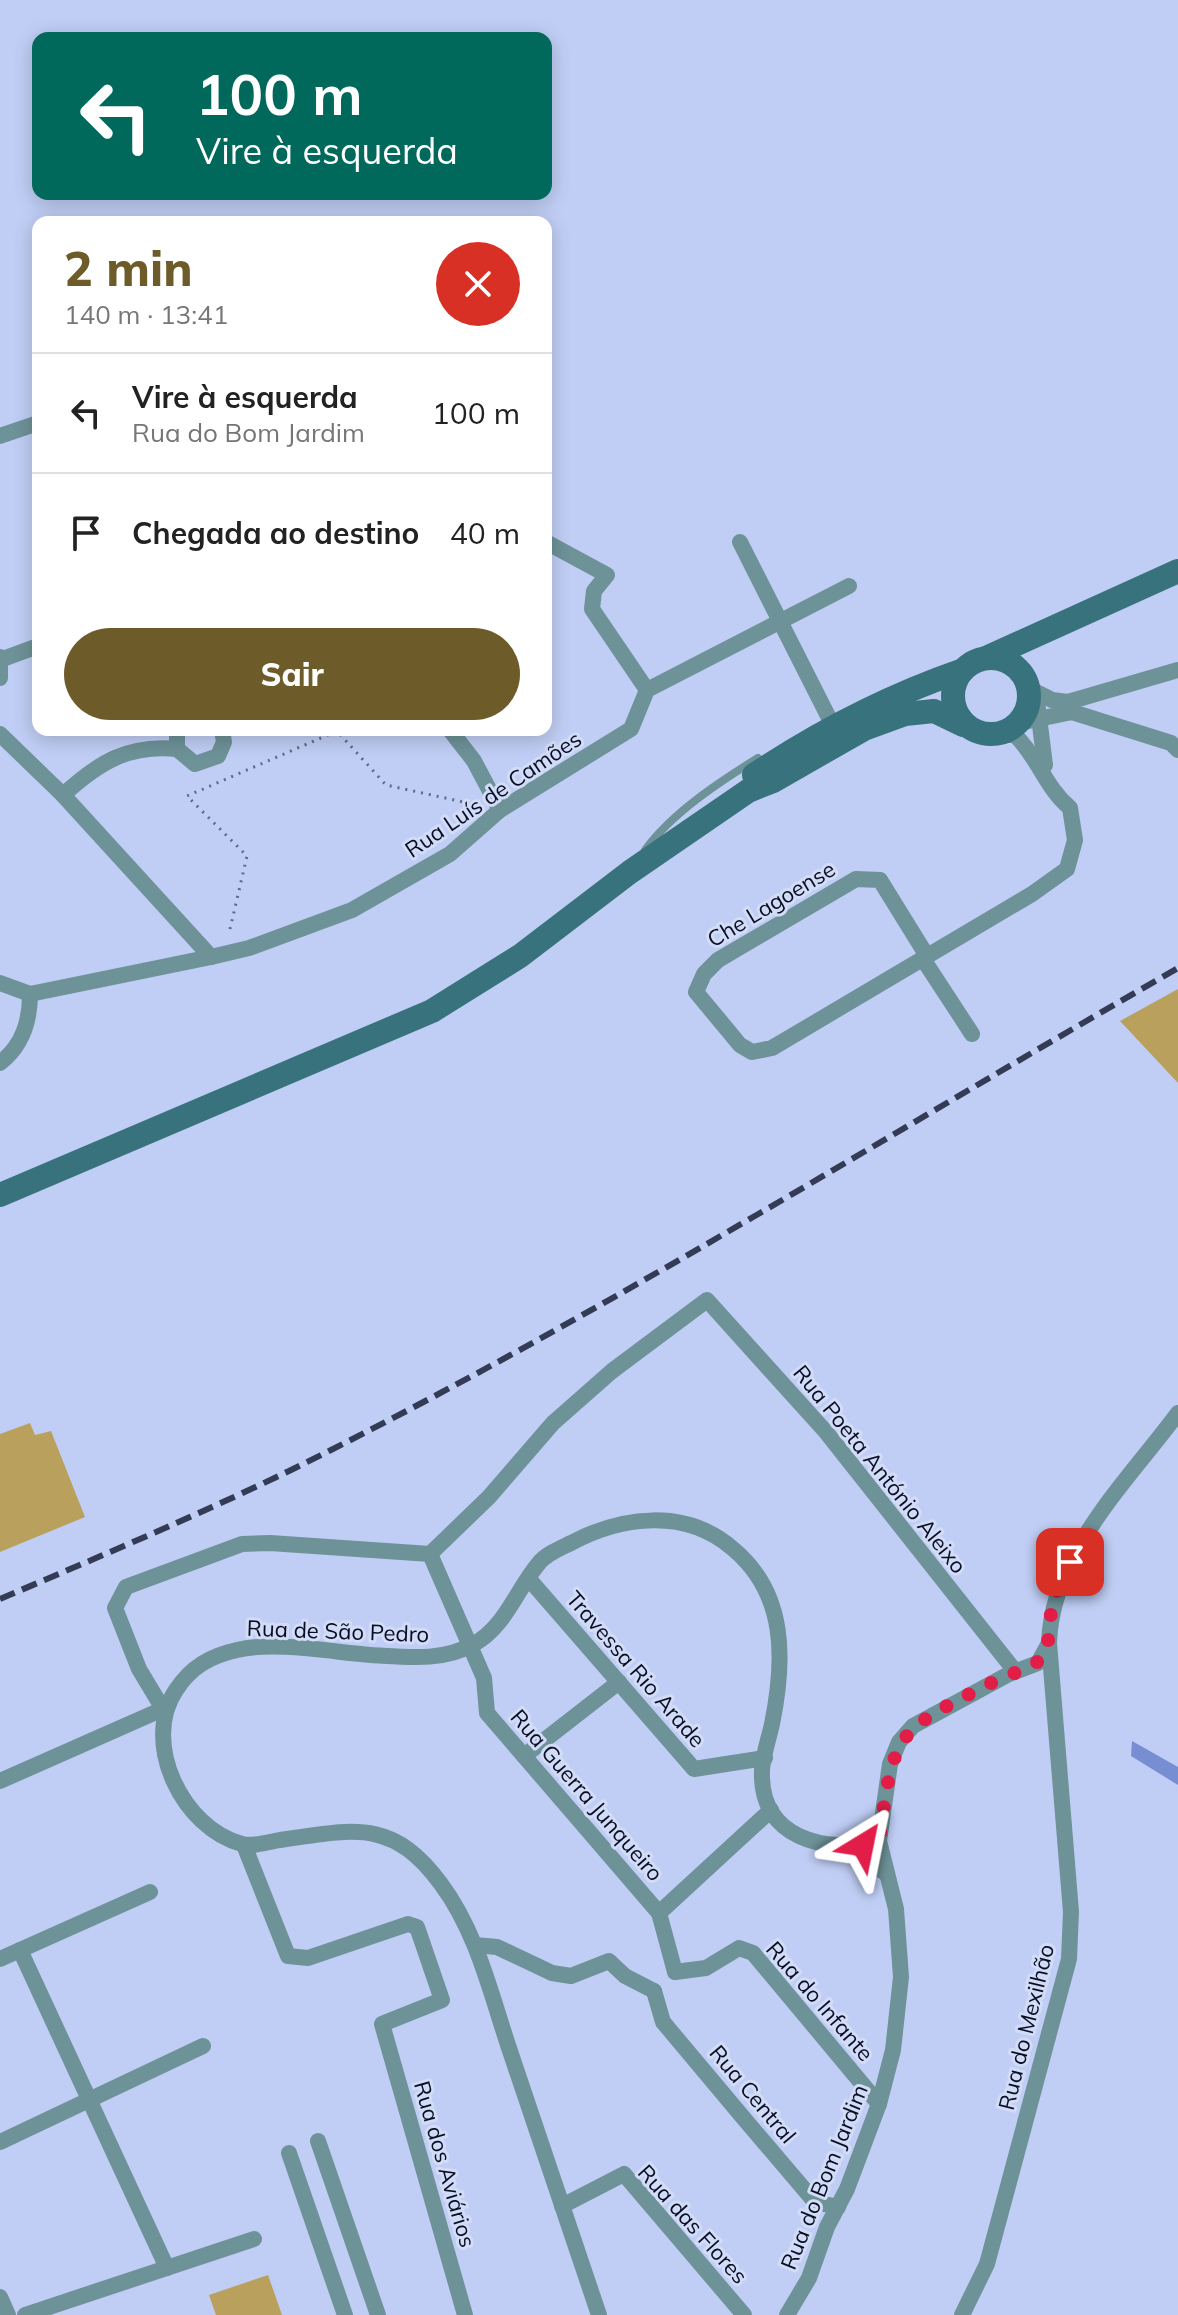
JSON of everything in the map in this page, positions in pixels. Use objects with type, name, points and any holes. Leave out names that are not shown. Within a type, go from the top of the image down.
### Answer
[{"type":"main road","points":[[630,872],[665,835],[810,737],[1178,571]]},
{"type":"main road","points":[[0,1198],[34,1180],[432,1011],[520,956],[630,872],[748,791],[773,781],[864,729],[905,714],[934,711],[980,734],[994,735],[1029,722],[1026,711],[1030,686],[1027,664],[1036,648],[1057,633],[1178,571]]},
{"type":"main road","points":[[986,658],[1009,662],[1030,686]]},
{"type":"main road","points":[[963,670],[951,695],[954,711],[963,725]]},
{"type":"street","points":[[0,436],[32,425]]},
{"type":"street","points":[[740,542],[780,619],[822,720]]},
{"type":"street","points":[[552,545],[607,575],[594,591],[592,609],[647,690],[849,586]]},
{"type":"street","points":[[0,678],[0,658],[32,648]]},
{"type":"street","points":[[1068,702],[1115,691],[1178,670]]},
{"type":"street","points":[[1030,686],[1105,720]]},
{"type":"street","name":"Rua Luís de Camões","points":[[30,994],[249,948],[352,910],[450,854],[500,810],[631,729],[647,690]]},
{"type":"street","points":[[1105,720],[1115,691]]},
{"type":"street","points":[[1070,808],[1044,762],[1029,722],[1072,712],[1171,743],[1178,750]]},
{"type":"street","points":[[0,734],[63,795],[211,957]]},
{"type":"street","points":[[994,735],[1015,735],[1032,751],[1053,793],[1070,808]]},
{"type":"street","points":[[177,736],[177,749]]},
{"type":"street","points":[[63,795],[95,766],[150,746],[177,749],[195,764],[211,761],[222,749],[222,736]]},
{"type":"street","points":[[455,736],[474,761],[500,810]]},
{"type":"street","name":"Che Lagoense","points":[[972,1034],[925,958],[880,880],[856,879],[718,960],[704,974],[696,992],[740,1045],[752,1052],[772,1048],[925,958],[1067,869],[1075,840],[1070,808]]},
{"type":"street","points":[[0,983],[30,994],[30,1019],[13,1053],[0,1063]]},
{"type":"street","name":"Rua Poeta António Aleixo","points":[[430,1554],[489,1497],[553,1423],[612,1371],[707,1300],[826,1432],[1015,1671]]},
{"type":"street","points":[[1049,1643],[1050,1616],[1062,1576],[1077,1548],[1178,1413]]},
{"type":"street","name":"Rua de São Pedro","points":[[163,1709],[186,1675],[212,1656],[248,1647],[421,1658],[469,1647],[491,1633],[541,1560],[573,1542],[604,1527],[638,1519],[704,1529],[733,1548],[762,1578],[778,1617],[780,1681],[765,1758],[765,1793],[771,1810]]},
{"type":"street","points":[[430,1554],[270,1543],[242,1544],[126,1587],[115,1608],[139,1669],[163,1709],[163,1743],[171,1774],[183,1798],[206,1825],[244,1845],[360,1829],[395,1840],[422,1860],[441,1883],[475,1945],[599,2315]]},
{"type":"street","name":"Rua Guerra Junqueiro","points":[[430,1554],[484,1678],[487,1713],[659,1913],[675,1972]]},
{"type":"street","name":"Travessa Rio Arade","points":[[529,1579],[694,1769],[765,1758]]},
{"type":"street","name":"Rua do Bom Jardim","points":[[787,2315],[809,2278],[827,2227],[838,2207],[879,2104],[893,2050],[901,1977],[896,1909],[879,1841],[890,1764],[899,1742],[913,1726],[1015,1671],[1038,1663],[1049,1643]]},
{"type":"street","name":"Rua do Mexilhão","points":[[962,2315],[987,2264],[1069,1959],[1071,1912],[1049,1643]]},
{"type":"street","points":[[524,1756],[619,1682]]},
{"type":"street","points":[[0,1781],[163,1709]]},
{"type":"street","points":[[659,1913],[771,1810],[797,1835],[847,1849],[887,1874]]},
{"type":"street","points":[[847,1849],[879,1841]]},
{"type":"street","name":"Rua dos Aviários","points":[[244,1845],[288,1956],[308,1958],[408,1924],[417,1927],[442,2000],[382,2024],[465,2315]]},
{"type":"street","points":[[0,1959],[150,1892]]},
{"type":"street","points":[[475,1945],[497,1947],[552,1973],[571,1976],[609,1961],[625,1976],[654,1991],[675,1972]]},
{"type":"street","name":"Rua do Infante","points":[[675,1972],[706,1968],[739,1948],[753,1953],[879,2104]]},
{"type":"street","points":[[20,1950],[167,2268]]},
{"type":"street","name":"Rua Central","points":[[654,1991],[663,2022],[815,2202],[827,2227]]},
{"type":"street","points":[[0,2142],[203,2046]]},
{"type":"street","points":[[318,2141],[378,2315]]},
{"type":"street","points":[[289,2153],[345,2315]]},
{"type":"street","name":"Rua das Flores","points":[[562,2206],[624,2174],[744,2315]]},
{"type":"street","points":[[815,2202],[838,2207]]},
{"type":"street","points":[[25,2315],[254,2239]]},
{"type":"street","points":[[0,2297],[8,2315]]},
{"type":"lane","points":[[822,720],[867,709]]},
{"type":"lane","points":[[778,747],[803,732]]},
{"type":"lane","points":[[630,872],[657,834],[727,777],[765,754]]},
{"type":"path","points":[[230,929],[247,856],[187,796],[325,736]]},
{"type":"path","points":[[342,736],[386,785],[500,810]]},
{"type":"shaded area","points":[[1178,989],[1178,1083],[1120,1021]]},
{"type":"shaded area","points":[[30,1423],[35,1435],[51,1431],[85,1517],[0,1552],[0,1434]]},
{"type":"shaded area","points":[[268,2275],[282,2315],[216,2315],[209,2295]]},
{"type":"water","points":[[1132,1741],[1178,1767],[1178,1785],[1131,1756]]},
{"type":"railway","points":[[0,1599],[253,1488],[403,1413],[627,1290],[1178,968]]},
{"type":"route","points":[[863,1845],[879,1841],[890,1764],[899,1742],[913,1726],[1009,1674],[1038,1663],[1049,1643],[1050,1616],[1062,1576],[1070,1562]]}]
